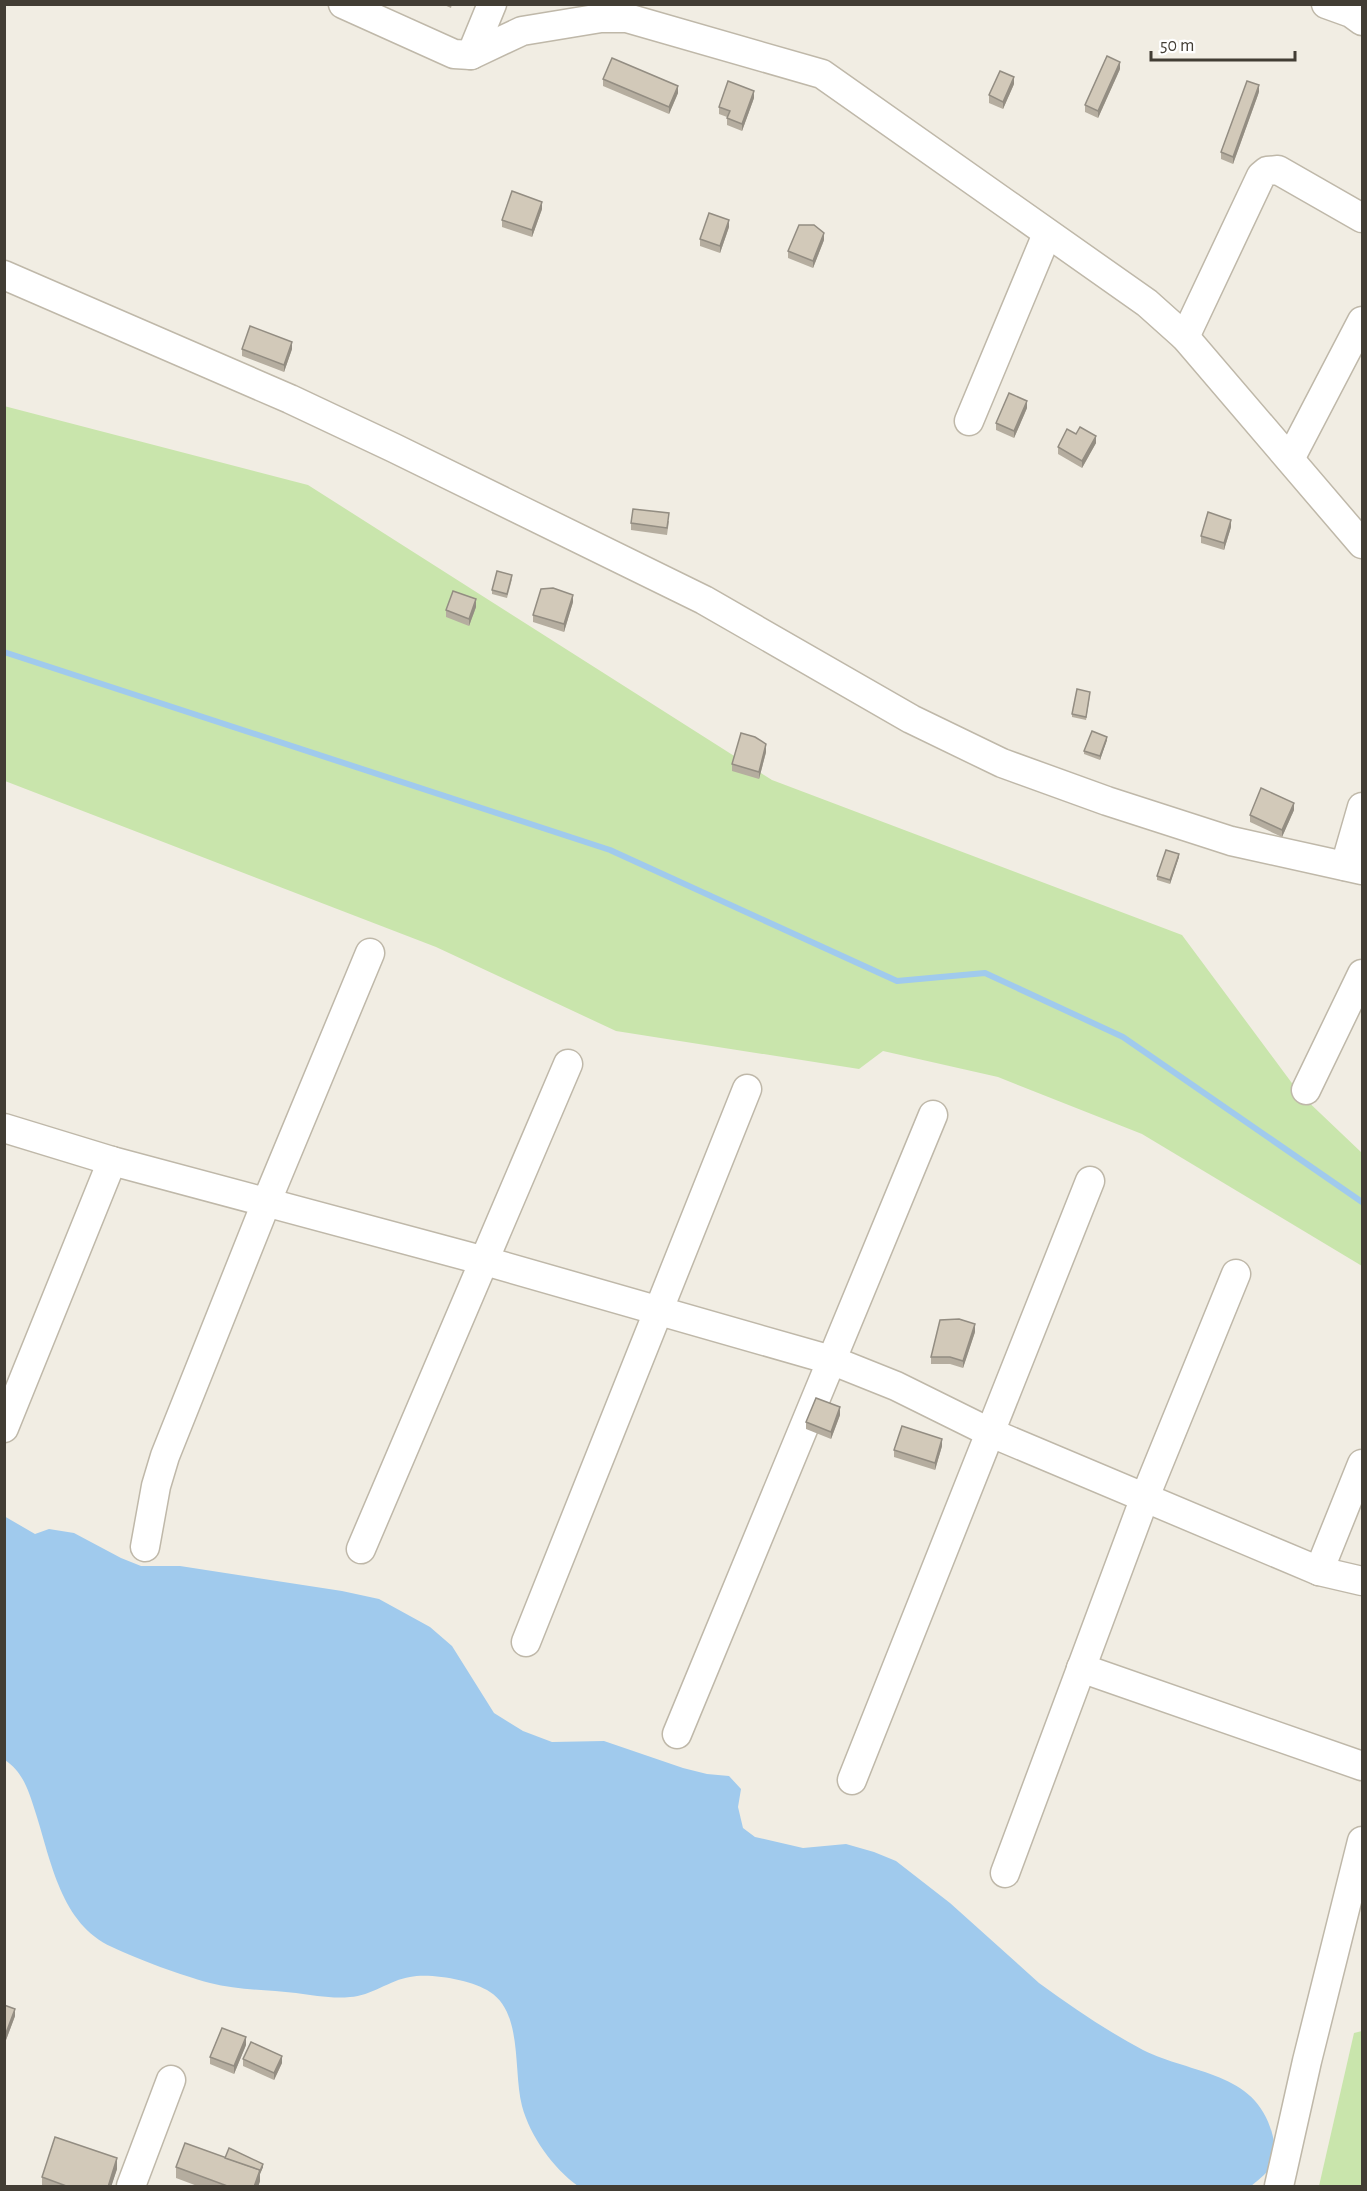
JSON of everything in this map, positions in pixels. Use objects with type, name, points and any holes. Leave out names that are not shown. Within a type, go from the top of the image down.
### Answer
[{"type":"street","points":[[343,4],[454,54],[471,55],[522,31],[601,18],[627,18],[822,74],[1147,303],[1185,337],[1362,544]]},
{"type":"street","points":[[471,55],[492,4]]},
{"type":"street","points":[[1326,4],[1351,13],[1362,21]]},
{"type":"street","points":[[1185,337],[1261,176],[1267,171],[1278,170],[1362,218]]},
{"type":"street","points":[[969,421],[1047,234]]},
{"type":"street","points":[[4,275],[290,399],[394,448],[704,600],[911,719],[1002,763],[1107,801],[1231,841],[1354,868],[1362,807]]},
{"type":"street","points":[[1290,459],[1362,321]]},
{"type":"street","points":[[145,1547],[156,1486],[165,1456],[370,952]]},
{"type":"street","points":[[1306,1090],[1362,974]]},
{"type":"street","points":[[361,1549],[486,1261],[568,1064]]},
{"type":"street","points":[[526,1641],[747,1089]]},
{"type":"street","points":[[678,1734],[933,1115]]},
{"type":"street","points":[[4,1128],[112,1161],[486,1261],[831,1360],[896,1386],[989,1432],[1319,1570],[1362,1581]]},
{"type":"street","points":[[4,1428],[112,1161]]},
{"type":"street","points":[[852,1780],[1090,1181]]},
{"type":"street","points":[[1005,1873],[1145,1497],[1236,1274]]},
{"type":"street","points":[[1319,1570],[1362,1464]]},
{"type":"street","points":[[1081,1668],[1362,1766]]},
{"type":"street","points":[[1280,2187],[1307,2061],[1362,1841]]},
{"type":"street","points":[[131,2187],[171,2080]]},
{"type":"green space","points":[[4,406],[308,485],[772,780],[1182,935],[1300,1094],[1362,1153],[1362,1266],[1142,1134],[998,1077],[883,1051],[859,1069],[616,1031],[436,947],[5,781]]},
{"type":"green space","points":[[1362,2031],[1362,2186],[1319,2186],[1354,2033]]},
{"type":"water","points":[[4,1516],[35,1534],[49,1529],[74,1533],[141,1566],[180,1566],[342,1591],[379,1599],[430,1627],[452,1646],[494,1713],[523,1731],[552,1742],[604,1741],[683,1768],[729,1776],[741,1789],[738,1807],[743,1828],[755,1837],[803,1848],[846,1844],[896,1861],[950,1903],[1039,1983],[1090,2018],[1143,2050],[1221,2078],[1238,2087],[1253,2099],[1265,2115],[1273,2137],[1275,2153],[1272,2165],[1251,2186],[578,2186],[551,2161],[531,2129],[519,2092],[515,2044],[508,2014],[500,2001],[490,1992],[451,1978],[429,1976],[403,1979],[365,1994],[343,1997],[231,1987],[186,1976],[123,1952],[95,1937],[81,1923],[60,1890],[25,1784],[12,1765],[5,1760]]},
{"type":"building","points":[[1107,56],[1120,62],[1098,111],[1085,105]]},
{"type":"building","points":[[612,58],[678,86],[669,107],[603,79]]},
{"type":"building","points":[[1000,71],[1014,77],[1003,102],[989,95]]},
{"type":"building","points":[[728,81],[754,91],[742,124],[727,118],[730,111],[719,107]]},
{"type":"building","points":[[1247,81],[1259,85],[1233,157],[1221,152]]},
{"type":"building","points":[[512,191],[542,202],[532,230],[502,220]]},
{"type":"building","points":[[709,213],[729,220],[720,246],[700,239]]},
{"type":"building","points":[[799,225],[814,225],[824,233],[813,261],[788,251]]},
{"type":"building","points":[[250,326],[292,342],[284,365],[242,349]]},
{"type":"building","points":[[1009,393],[1027,401],[1014,431],[996,423]]},
{"type":"building","points":[[1080,427],[1096,436],[1082,461],[1058,447],[1067,429],[1076,434]]},
{"type":"building","points":[[633,509],[669,513],[667,528],[631,523]]},
{"type":"building","points":[[1208,512],[1231,520],[1224,543],[1201,536]]},
{"type":"building","points":[[497,571],[512,575],[507,594],[492,590]]},
{"type":"building","points":[[553,588],[573,595],[564,624],[533,615],[541,589]]},
{"type":"building","points":[[453,591],[476,599],[469,619],[446,610]]},
{"type":"building","points":[[1077,689],[1090,692],[1086,717],[1072,714]]},
{"type":"building","points":[[1092,731],[1107,737],[1100,756],[1084,751]]},
{"type":"building","points":[[741,733],[755,737],[766,744],[759,772],[732,764]]},
{"type":"building","points":[[1261,788],[1294,803],[1282,830],[1250,815]]},
{"type":"building","points":[[1166,850],[1179,854],[1170,880],[1157,876]]},
{"type":"building","points":[[959,1319],[975,1324],[963,1361],[950,1357],[931,1357],[940,1320]]},
{"type":"building","points":[[816,1398],[840,1407],[831,1432],[806,1422]]},
{"type":"building","points":[[902,1426],[942,1439],[935,1463],[894,1450]]},
{"type":"building","points":[[4,2005],[15,2009],[6,2033],[4,2032]]},
{"type":"building","points":[[222,2028],[246,2037],[234,2066],[210,2057]]},
{"type":"building","points":[[251,2042],[282,2056],[274,2073],[243,2059]]},
{"type":"building","points":[[55,2137],[117,2158],[108,2187],[69,2187],[42,2177]]},
{"type":"building","points":[[185,2143],[260,2170],[254,2187],[230,2187],[176,2167]]},
{"type":"building","points":[[229,2148],[263,2164],[260,2171],[225,2158]]},
{"type":"waterway","points":[[4,652],[610,850],[897,981],[985,973],[1123,1037],[1362,1202]]}]
